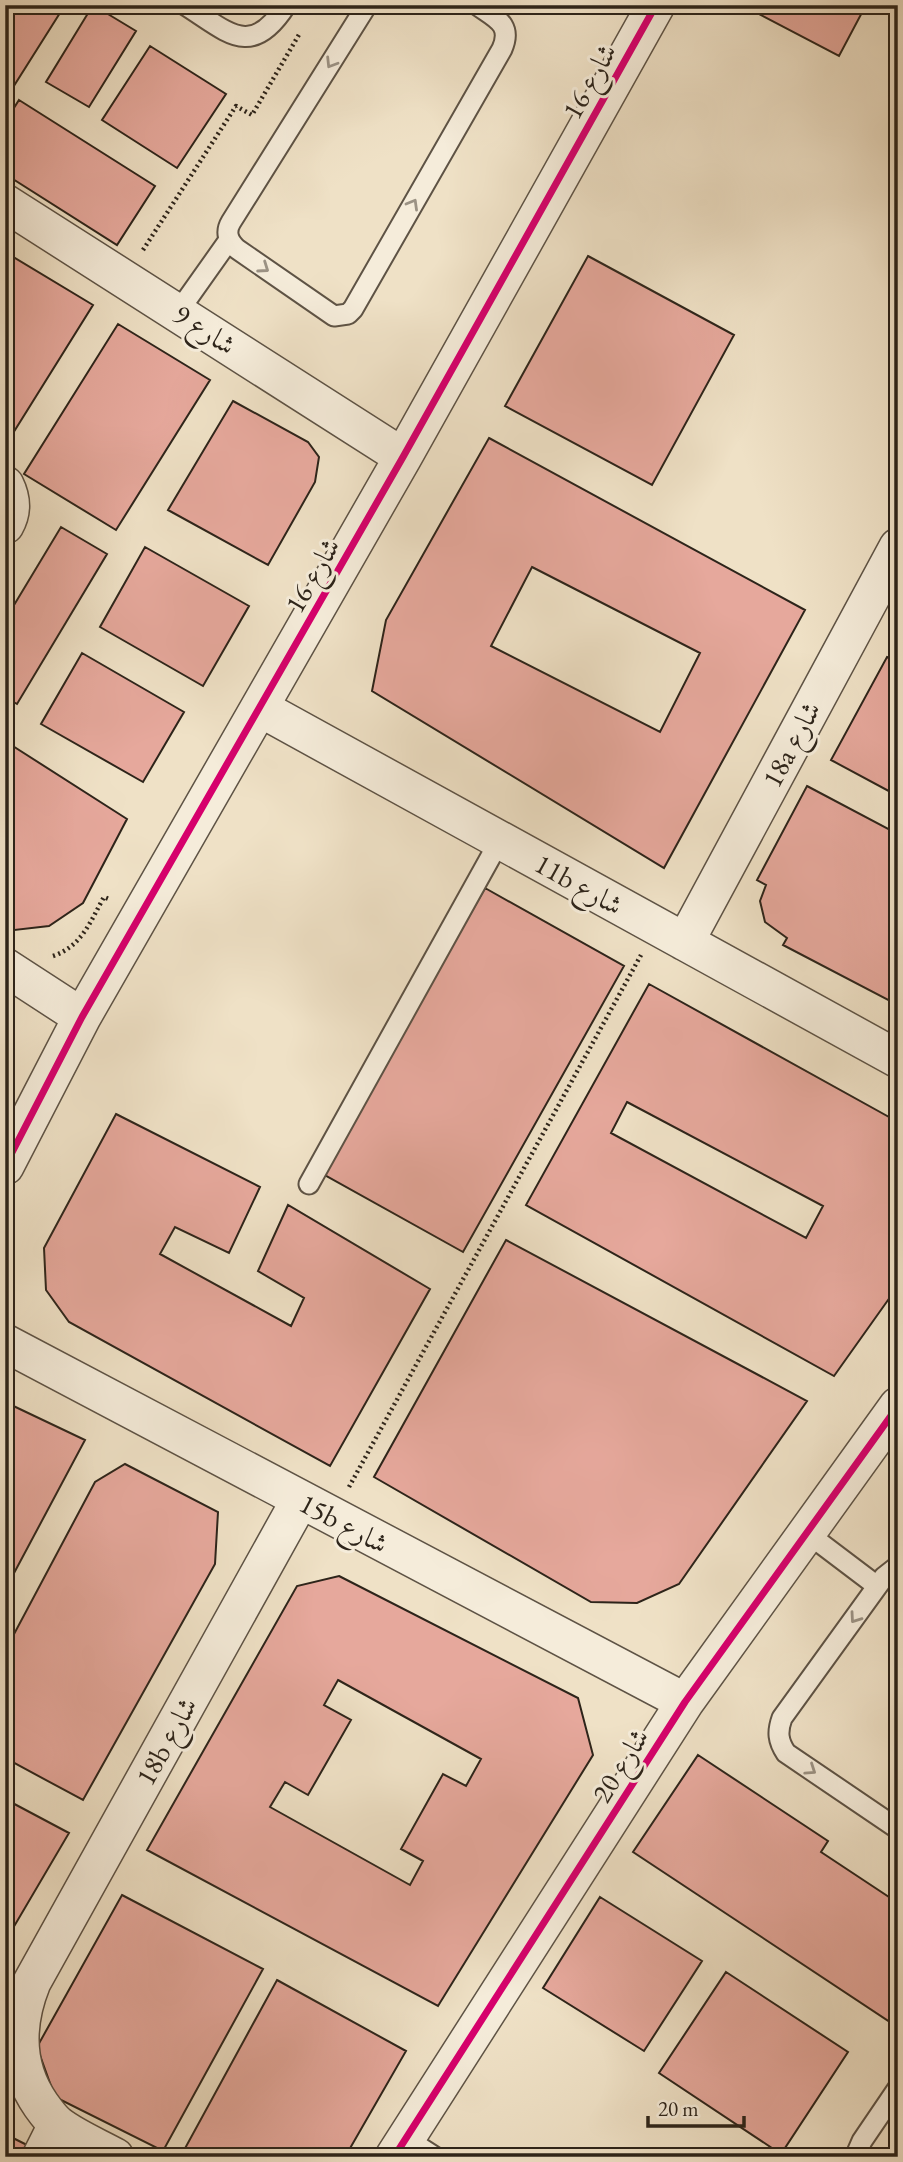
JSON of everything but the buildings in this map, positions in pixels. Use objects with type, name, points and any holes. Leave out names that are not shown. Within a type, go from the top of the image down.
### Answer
[{"type":"street","name":"شارع 16","points":[[5,1166],[82,1017],[403,457],[656,5]]},
{"type":"street","name":"شارع 9","points":[[5,203],[403,457]]},
{"type":"street","points":[[5,485],[11,506],[5,525]]},
{"type":"street","name":"18a شارع","points":[[671,934],[898,547]]},
{"type":"street","name":"11b شارع","points":[[260,708],[898,1059]]},
{"type":"street","points":[[5,967],[82,1017]]},
{"type":"street","name":"15b شارع","points":[[5,1343],[685,1702]]},
{"type":"street","name":"شارع 20","points":[[412,2151],[685,1702],[896,1413]]},
{"type":"street","name":"18b شارع","points":[[57,2125],[32,2092],[23,2071],[19,2026],[23,2003],[32,1982],[300,1500]]},
{"type":"street","points":[[41,2157],[57,2125],[116,2157]]},
{"type":"lane","points":[[185,5],[226,31],[247,37],[268,30],[286,5]]},
{"type":"lane","points":[[367,5],[231,222],[228,233],[229,240],[237,249],[334,316],[348,314],[353,309],[506,41],[503,24],[477,5]]},
{"type":"lane","points":[[178,312],[229,240]]},
{"type":"lane","points":[[309,1184],[500,840]]},
{"type":"lane","points":[[807,1533],[877,1586]]},
{"type":"lane","points":[[898,1566],[877,1586],[782,1718],[778,1737],[786,1754],[898,1829]]},
{"type":"lane","points":[[855,2157],[862,2141],[898,2088]]},
{"type":"path","points":[[44,957],[66,951],[78,941],[104,897],[140,915]]},
{"type":"path","points":[[333,1517],[671,934]]},
{"type":"cycle path","points":[[5,1166],[82,1017],[403,457],[656,5]]},
{"type":"cycle path","points":[[394,2157],[685,1702],[898,1406]]}]
